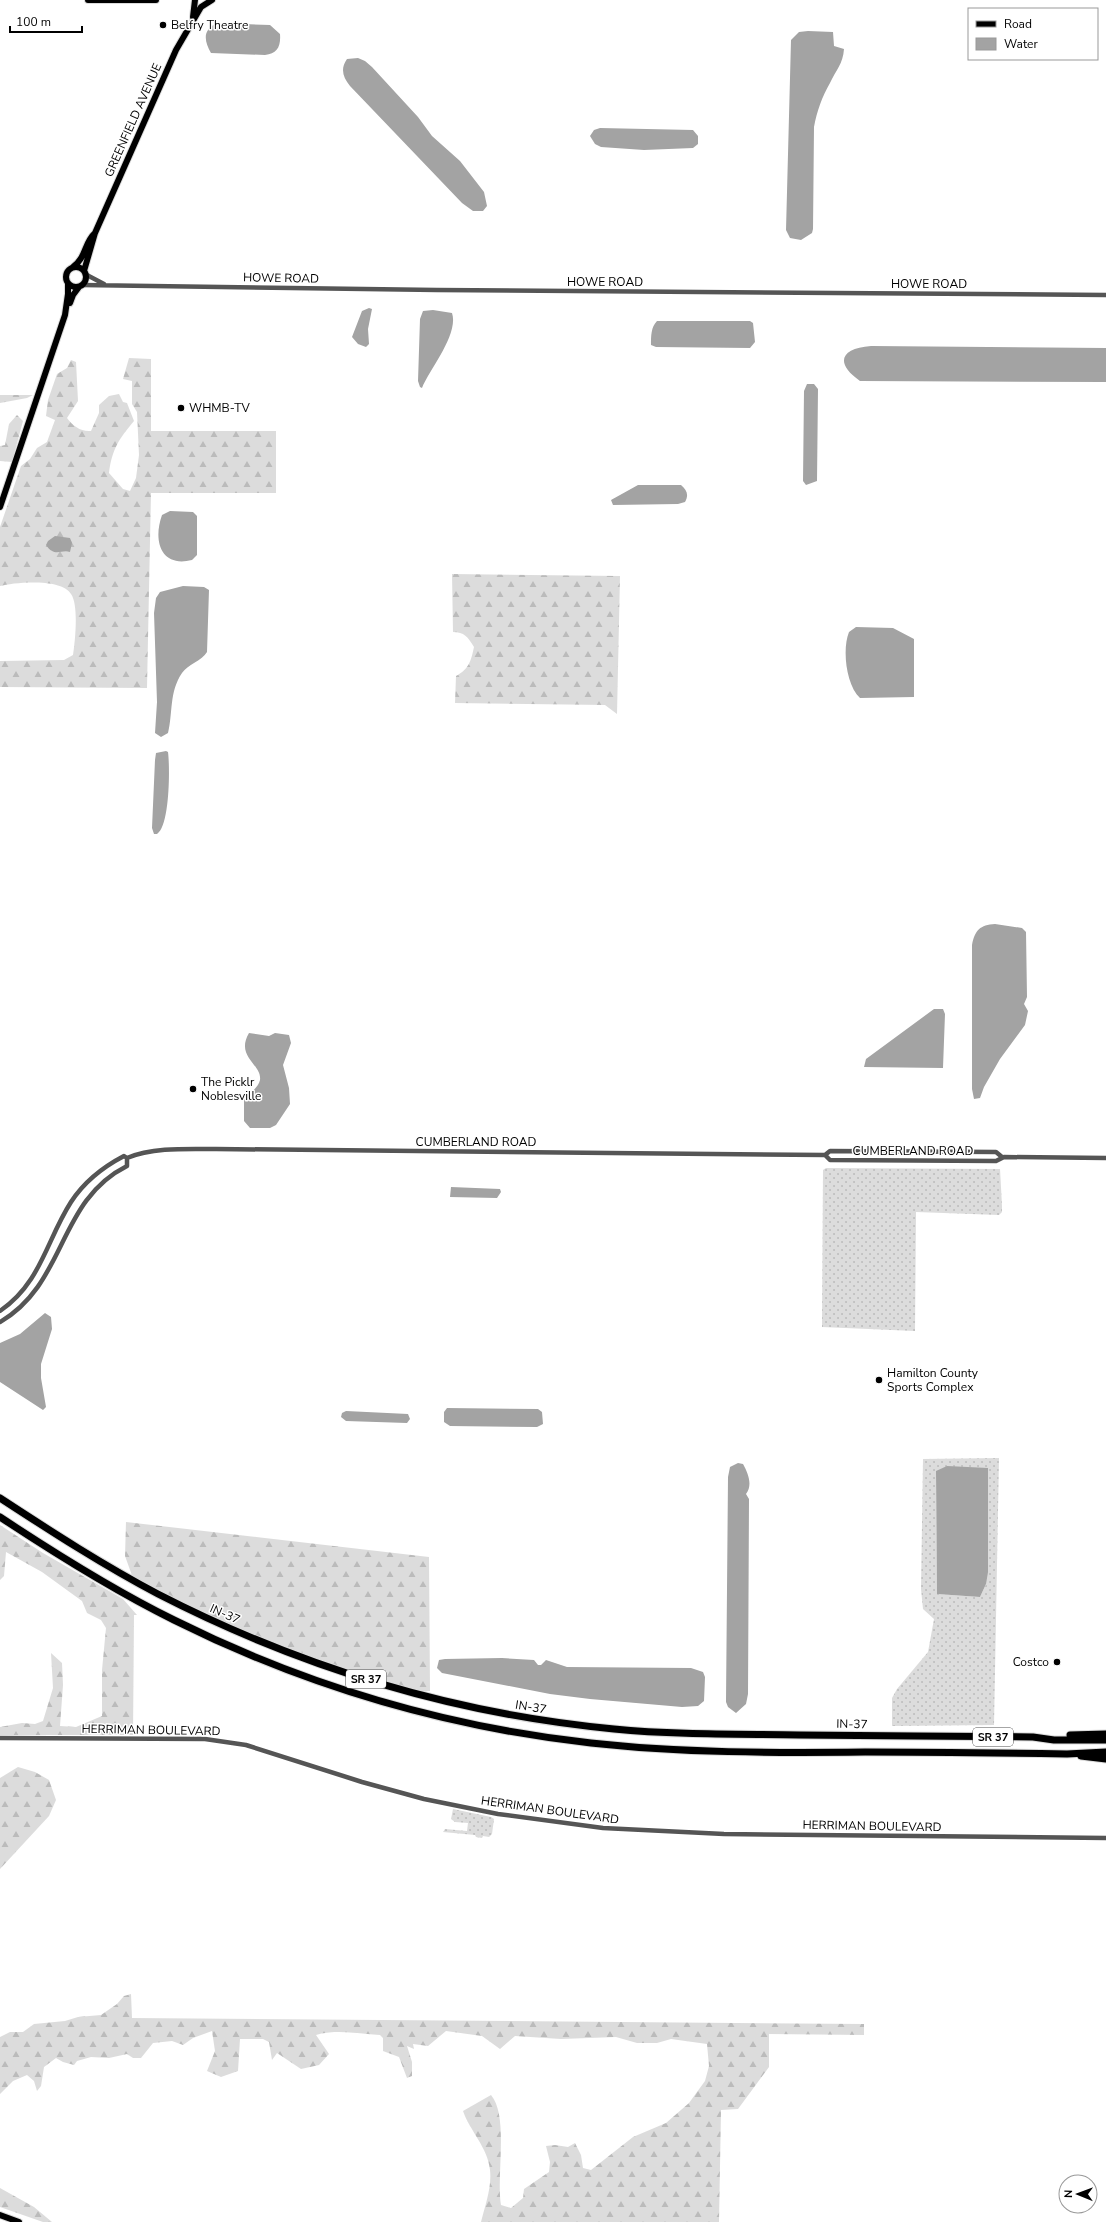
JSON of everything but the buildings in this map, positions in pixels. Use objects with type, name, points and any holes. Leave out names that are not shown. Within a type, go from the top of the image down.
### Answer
[{"type":"highway","name":"IN-37","points":[[0,1498],[109,1567],[208,1619],[332,1669],[450,1702],[552,1721],[670,1733],[1033,1737],[1054,1740],[1106,1740]]},
{"type":"highway","name":"SR 37","points":[[0,1518],[115,1589],[174,1620],[237,1649],[294,1672],[360,1695],[469,1723],[591,1743],[668,1749],[770,1752],[1067,1754],[1106,1752]]},
{"type":"highway","points":[[1033,1737],[1106,1734]]},
{"type":"highway","points":[[1067,1754],[1106,1759]]},
{"type":"main road","points":[[88,0],[156,0]]},
{"type":"main road","points":[[190,0],[194,14]]},
{"type":"main road","name":"GREENFIELD AVENUE","points":[[194,14],[195,0]]},
{"type":"main road","name":"GREENFIELD AVENUE","points":[[85,272],[95,233],[176,50],[194,14],[200,7],[210,0]]},
{"type":"main road","name":"GREENFIELD AVENUE","points":[[73,267],[83,258],[90,237],[95,233]]},
{"type":"main road","points":[[0,507],[65,316],[68,294],[66,274],[73,267],[80,268],[85,272],[86,279],[72,295],[69,310],[65,316]]},
{"type":"main road","points":[[68,283],[73,286],[81,286]]},
{"type":"main road","points":[[0,2215],[20,2222]]},
{"type":"street","name":"HOWE ROAD","points":[[85,272],[104,284]]},
{"type":"street","name":"HOWE ROAD","points":[[81,286],[104,284],[154,287],[1106,295]]},
{"type":"street","name":"CUMBERLAND ROAD","points":[[0,1311],[23,1292],[36,1273],[66,1211],[78,1193],[106,1167],[124,1156],[127,1158],[137,1154],[216,1149],[825,1155],[830,1151],[996,1152],[1002,1157]]},
{"type":"street","name":"CUMBERLAND ROAD","points":[[825,1155],[830,1160],[996,1161],[1002,1157],[1106,1158]]},
{"type":"street","points":[[0,1322],[24,1305],[37,1290],[82,1205],[101,1183],[127,1166],[127,1158]]},
{"type":"street","name":"HERRIMAN BOULEVARD","points":[[0,1738],[205,1739],[229,1741],[362,1782],[424,1799],[535,1820],[629,1830],[724,1834],[1106,1838]]},
{"type":"green space","points":[[129,358],[151,359],[151,431],[276,431],[276,493],[151,493],[147,688],[0,687],[0,661],[64,660],[73,655],[76,615],[73,599],[71,594],[66,589],[58,585],[38,582],[16,583],[0,586],[0,527],[21,466],[30,459],[37,448],[47,442],[55,420],[46,416],[48,400],[57,374],[67,368],[71,360],[76,362],[78,401],[67,418],[72,424],[81,429],[91,431],[99,413],[99,405],[109,396],[119,394],[123,402],[127,403],[134,421],[124,433],[114,451],[109,473],[123,489],[130,491],[136,478],[139,455],[137,412],[132,404],[132,381],[123,379]]},
{"type":"green space","points":[[0,395],[33,395],[27,398],[0,403]]},
{"type":"green space","points":[[17,415],[23,421],[12,462],[0,461],[0,446],[5,445],[9,424]]},
{"type":"green space","points":[[452,574],[620,576],[617,714],[605,705],[455,703],[456,676],[469,664],[474,647],[470,640],[465,636],[460,633],[453,632]]},
{"type":"green space","points":[[826,1168],[1000,1169],[1002,1212],[999,1215],[916,1212],[915,1331],[822,1327],[823,1170]]},
{"type":"green space","points":[[999,1458],[994,1725],[892,1726],[892,1698],[897,1689],[928,1652],[934,1619],[923,1609],[921,1589],[923,1459]],"holes":[[[936,1471],[986,1584],[980,1597],[937,1594]]]},
{"type":"green space","points":[[126,1522],[429,1557],[430,1691],[410,1692],[263,1642],[134,1581],[125,1556]]},
{"type":"green space","points":[[0,1525],[43,1553],[123,1599],[137,1615],[134,1615],[133,1735],[0,1735],[0,1727],[22,1723],[35,1724],[43,1721],[53,1688],[51,1653],[62,1663],[63,1685],[60,1726],[76,1727],[102,1716],[102,1670],[106,1628],[101,1620],[87,1613],[82,1601],[42,1572],[6,1552],[4,1576],[0,1580]]},
{"type":"green space","points":[[18,1767],[35,1772],[49,1780],[56,1800],[49,1816],[0,1869],[0,1778]]},
{"type":"green space","points":[[453,1809],[491,1817],[494,1819],[492,1834],[489,1837],[483,1836],[482,1838],[476,1837],[475,1835],[443,1832],[445,1829],[467,1831],[468,1823],[455,1822],[451,1819]]},
{"type":"green space","points":[[131,1994],[132,2018],[864,2024],[864,2035],[769,2034],[769,2067],[738,2109],[721,2110],[719,2222],[481,2222],[489,2190],[489,2162],[463,2111],[491,2095],[496,2105],[501,2131],[501,2205],[511,2208],[523,2198],[524,2189],[549,2172],[550,2162],[546,2146],[555,2145],[568,2147],[575,2143],[581,2155],[583,2168],[591,2170],[633,2137],[666,2123],[689,2103],[705,2081],[709,2066],[707,2044],[671,2039],[657,2043],[637,2043],[616,2037],[561,2039],[515,2036],[500,2049],[482,2036],[446,2031],[428,2046],[413,2044],[414,2049],[407,2046],[412,2062],[412,2076],[407,2078],[399,2057],[383,2051],[383,2038],[380,2035],[332,2032],[316,2035],[329,2054],[319,2065],[301,2069],[277,2053],[272,2060],[269,2042],[263,2039],[240,2039],[238,2071],[221,2077],[207,2071],[215,2051],[212,2031],[193,2038],[183,2045],[172,2041],[153,2043],[141,2058],[133,2058],[127,2054],[109,2058],[91,2057],[77,2061],[74,2065],[56,2058],[44,2067],[41,2086],[37,2091],[34,2081],[27,2075],[13,2081],[0,2094],[0,2037],[10,2032],[23,2032],[34,2024],[101,2015],[117,2004],[124,1996]]},
{"type":"green space","points":[[0,2188],[34,2207],[52,2222],[43,2222],[0,2207]]},
{"type":"water","points":[[218,23],[270,25],[280,34],[279,46],[273,53],[265,55],[211,53],[207,44],[206,36],[209,29]]},
{"type":"water","points":[[799,32],[833,32],[834,46],[844,49],[841,63],[822,99],[815,121],[813,229],[812,233],[801,240],[790,238],[786,230],[791,40]]},
{"type":"water","points":[[358,58],[365,61],[372,67],[418,117],[432,136],[460,161],[484,192],[487,206],[483,211],[473,211],[462,203],[350,86],[343,73],[344,66],[347,59]]},
{"type":"water","points":[[600,128],[693,130],[698,136],[698,144],[693,148],[644,150],[601,147],[595,144],[590,136],[594,130]]},
{"type":"water","points":[[369,308],[372,309],[368,329],[369,344],[366,347],[358,344],[352,337],[362,311]]},
{"type":"water","points":[[433,310],[452,313],[453,321],[448,341],[422,388],[420,387],[418,381],[420,319],[423,311]]},
{"type":"water","points":[[657,321],[750,321],[753,323],[755,342],[750,348],[656,347],[651,345],[651,338],[652,329]]},
{"type":"water","points":[[871,346],[1106,348],[1106,382],[860,381],[847,368],[844,363],[844,358],[847,353],[853,350]]},
{"type":"water","points":[[807,384],[814,384],[818,389],[817,481],[806,485],[803,481],[804,391]]},
{"type":"water","points":[[638,485],[681,485],[686,491],[687,497],[685,502],[678,504],[613,505],[611,500]]},
{"type":"water","points":[[170,511],[193,512],[197,516],[197,555],[192,560],[173,560],[166,556],[162,550],[158,534],[159,524],[162,515]]},
{"type":"water","points":[[55,536],[70,538],[72,543],[70,552],[55,552],[49,549],[46,545],[48,541]]},
{"type":"water","points":[[183,586],[204,587],[209,590],[207,652],[202,658],[188,667],[178,680],[173,695],[168,733],[161,737],[155,733],[157,702],[154,613],[156,598],[160,592]]},
{"type":"water","points":[[856,627],[893,628],[914,639],[914,697],[860,698],[855,692],[851,685],[849,676],[846,648],[849,632]]},
{"type":"water","points":[[168,752],[169,770],[167,808],[161,829],[157,834],[154,834],[152,828],[156,753]]},
{"type":"water","points":[[995,924],[1022,928],[1026,932],[1027,997],[1024,1004],[1028,1011],[1025,1025],[1000,1059],[984,1087],[980,1098],[974,1099],[972,1089],[972,945],[979,929]]},
{"type":"water","points":[[934,1009],[943,1009],[945,1014],[943,1068],[864,1067],[866,1059]]},
{"type":"water","points":[[249,1033],[269,1036],[275,1033],[289,1035],[291,1043],[283,1065],[289,1088],[290,1104],[276,1125],[270,1128],[250,1128],[244,1121],[244,1100],[260,1080],[260,1074],[250,1060],[245,1048]]},
{"type":"water","points":[[451,1187],[500,1189],[501,1192],[497,1198],[450,1197]]},
{"type":"water","points":[[45,1313],[51,1317],[52,1329],[41,1364],[41,1378],[46,1407],[43,1410],[0,1382],[0,1343],[20,1334]]},
{"type":"water","points":[[447,1408],[538,1409],[542,1412],[543,1424],[537,1427],[450,1426],[444,1422],[444,1412]]},
{"type":"water","points":[[346,1411],[408,1414],[410,1419],[407,1423],[346,1421],[341,1417],[342,1413]]},
{"type":"water","points":[[738,1463],[743,1464],[748,1475],[749,1483],[746,1494],[749,1499],[748,1694],[746,1704],[736,1713],[728,1707],[726,1702],[728,1477],[730,1467]]},
{"type":"water","points":[[947,1466],[988,1468],[988,1572],[986,1584],[980,1597],[937,1594],[936,1471]]},
{"type":"water","points":[[502,1658],[534,1660],[538,1665],[541,1665],[546,1660],[567,1667],[691,1668],[703,1672],[705,1677],[704,1701],[698,1706],[682,1707],[590,1699],[550,1694],[442,1673],[437,1668],[439,1660],[445,1659]]},
{"type":"place","name":"Belfry Theatre","points":[[163,25]]},
{"type":"place","name":"WHMB-TV","points":[[181,408]]},
{"type":"place","name":"The Picklr Noblesville","points":[[193,1089]]},
{"type":"place","name":"Hamilton County Sports Complex","points":[[879,1380]]},
{"type":"place","name":"Costco","points":[[1057,1662]]}]
